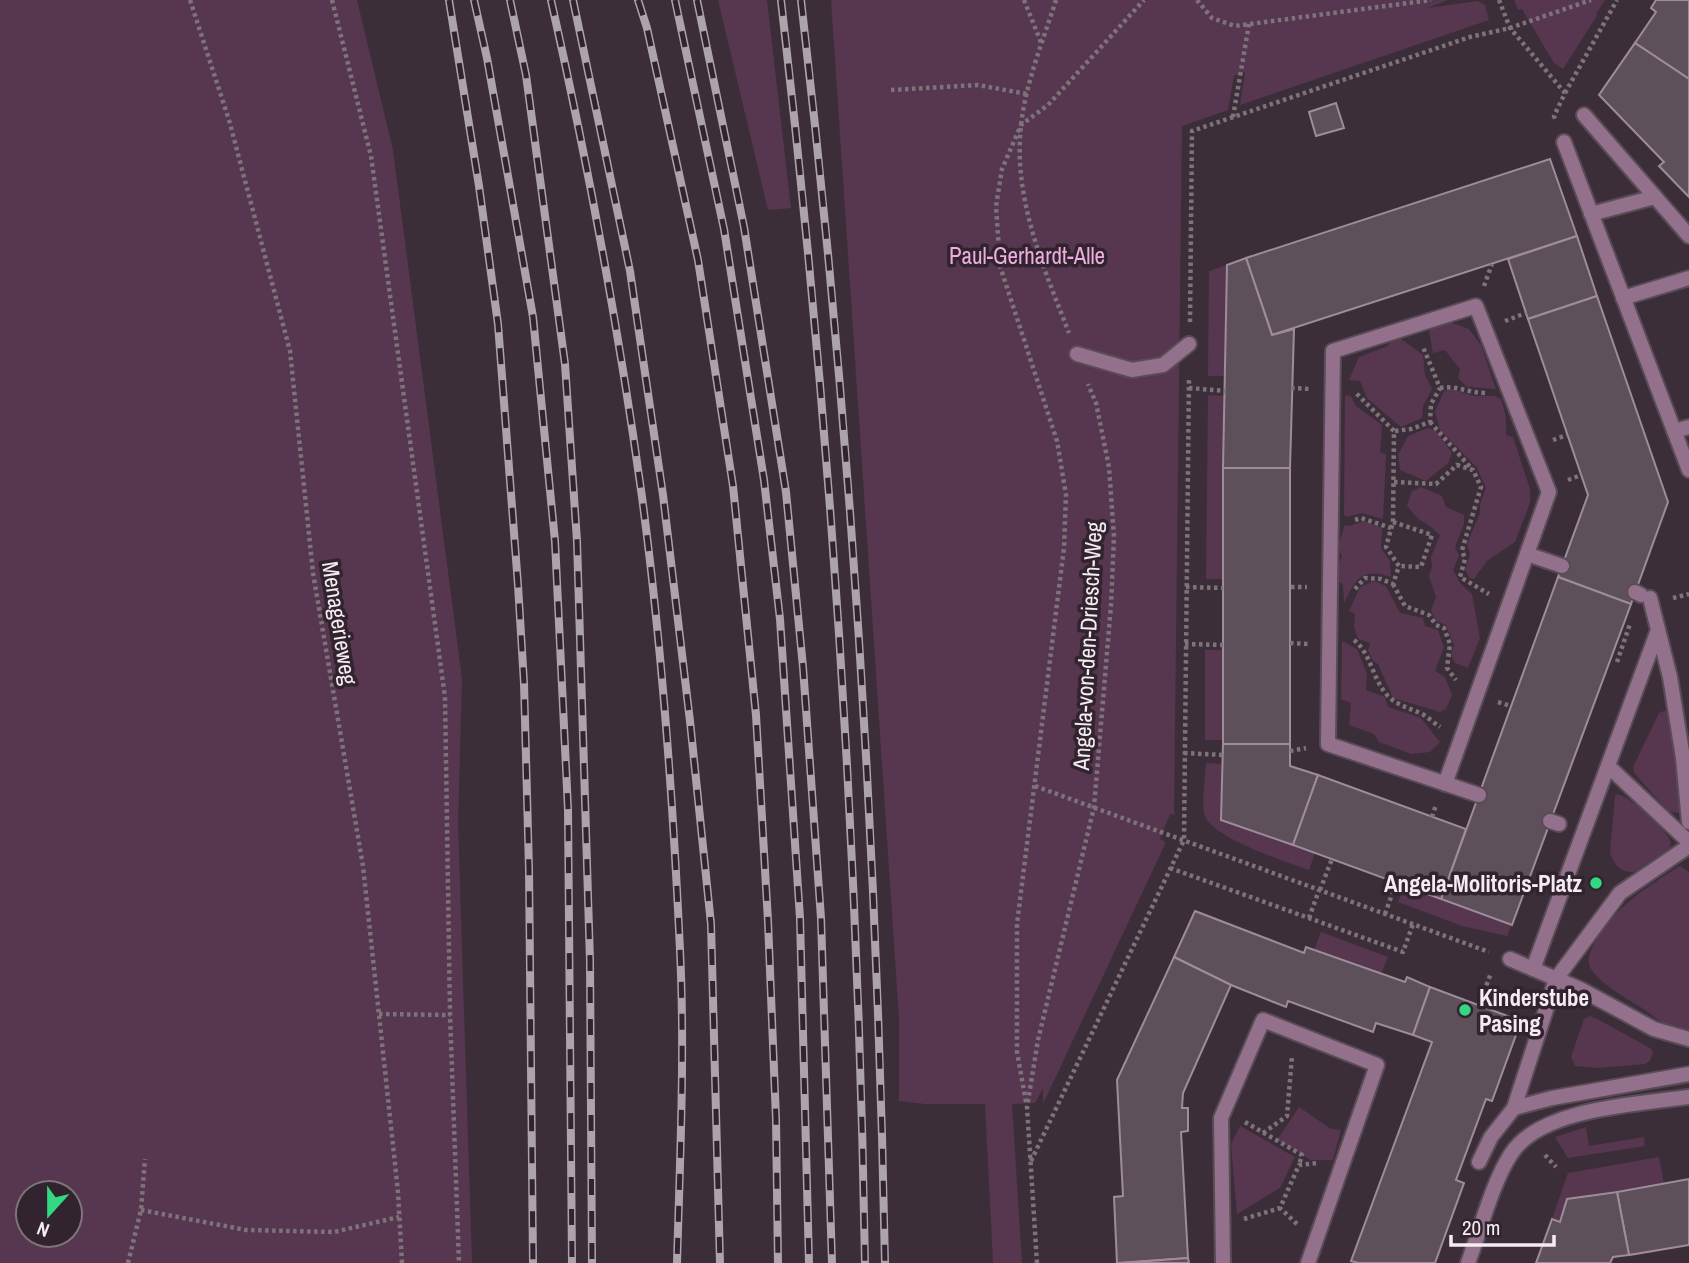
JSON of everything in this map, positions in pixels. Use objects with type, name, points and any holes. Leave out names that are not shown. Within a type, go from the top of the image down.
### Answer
[{"type":"street","points":[[1584,115],[1689,236]]},
{"type":"street","points":[[1564,142],[1689,470]]},
{"type":"street","points":[[1591,214],[1655,197]]},
{"type":"street","points":[[1623,298],[1689,278]]},
{"type":"street","points":[[1445,784],[1549,492],[1476,306],[1333,351],[1328,744],[1445,784],[1479,795]]},
{"type":"street","points":[[1077,354],[1132,370],[1163,365],[1189,344]]},
{"type":"street","points":[[1674,431],[1689,427]]},
{"type":"street","points":[[1527,554],[1562,566]]},
{"type":"street","points":[[1642,595],[1658,630],[1673,691],[1689,822]]},
{"type":"street","points":[[1533,969],[1658,630]]},
{"type":"street","points":[[1511,1116],[1556,979],[1620,893],[1689,844],[1608,766]]},
{"type":"street","points":[[1504,957],[1580,989],[1654,1029],[1689,1039]]},
{"type":"street","points":[[1223,1263],[1221,1118],[1263,1020],[1377,1065],[1308,1263]]},
{"type":"street","points":[[1479,1163],[1491,1137],[1511,1116],[1552,1098],[1689,1074]]},
{"type":"street","points":[[1468,1263],[1506,1163],[1512,1152],[1535,1129],[1563,1118],[1689,1097]]},
{"type":"path","name":"Menagerieweg","points":[[190,0],[229,120],[290,351],[313,573],[363,866],[402,1263]]},
{"type":"path","points":[[332,0],[371,156],[445,697],[450,1015],[460,1263]]},
{"type":"path","points":[[1024,0],[1042,45]]},
{"type":"path","name":"Angela-von-den-Driesch-Weg","points":[[1037,1263],[1027,1107],[1038,1040],[1094,807],[1114,537],[1109,467],[1096,403],[1035,246],[1026,209],[1020,164],[1021,125],[1027,94],[1056,0]]},
{"type":"path","points":[[1027,1107],[1017,1052],[1017,924],[1064,548],[1066,495],[1057,441],[1000,266],[996,206],[1002,170],[1021,125],[1048,106],[1144,0]]},
{"type":"path","points":[[1197,0],[1212,18],[1235,26],[1431,0]]},
{"type":"path","points":[[1499,0],[1510,28],[1584,115]]},
{"type":"path","points":[[1031,1161],[1184,840],[1192,131],[1470,37],[1510,28],[1591,0]]},
{"type":"path","points":[[1564,93],[1617,0]]},
{"type":"path","points":[[1233,117],[1249,24]]},
{"type":"path","points":[[891,90],[978,85],[1027,94]]},
{"type":"path","points":[[1414,326],[1440,388]]},
{"type":"path","points":[[1440,388],[1453,386],[1472,393],[1497,393],[1512,397]]},
{"type":"path","points":[[1189,388],[1225,391]]},
{"type":"path","points":[[1290,388],[1353,390],[1394,431],[1393,522],[1386,547],[1399,566]]},
{"type":"path","points":[[1440,388],[1431,404],[1430,422],[1474,470],[1481,487],[1462,550],[1465,559],[1460,577],[1509,605]]},
{"type":"path","points":[[1394,431],[1411,429],[1430,422]]},
{"type":"path","points":[[1394,482],[1436,484],[1457,465],[1474,470]]},
{"type":"path","points":[[1331,516],[1347,522],[1361,518],[1391,528]]},
{"type":"path","points":[[1393,522],[1432,536],[1421,567],[1399,566]]},
{"type":"path","points":[[1393,584],[1399,566]]},
{"type":"path","points":[[1352,597],[1356,586],[1365,578],[1381,579],[1393,584],[1405,606],[1430,615],[1436,625],[1444,628],[1450,643],[1447,667],[1454,679],[1477,694]]},
{"type":"path","points":[[1186,587],[1223,588]]},
{"type":"path","points":[[1330,628],[1339,629],[1363,647],[1376,680],[1390,697],[1404,707],[1424,715],[1446,732],[1461,738]]},
{"type":"path","points":[[1185,644],[1223,645]]},
{"type":"path","points":[[1184,753],[1223,755]]},
{"type":"path","points":[[1035,786],[1504,957],[1479,1005]]},
{"type":"path","points":[[1308,918],[1332,859]]},
{"type":"path","points":[[1170,868],[1403,952],[1413,924]]},
{"type":"path","points":[[1385,914],[1396,883]]},
{"type":"path","points":[[379,1014],[450,1015]]},
{"type":"path","points":[[1263,1133],[1287,1116],[1293,1032]]},
{"type":"path","points":[[1223,1225],[1280,1208],[1302,1155],[1224,1110]]},
{"type":"path","points":[[1540,1149],[1556,1167]]},
{"type":"path","points":[[128,1263],[141,1210],[145,1159]]},
{"type":"path","points":[[1299,1165],[1344,1161]]},
{"type":"path","points":[[1280,1208],[1315,1241]]},
{"type":"path","points":[[141,1210],[246,1230],[334,1232],[399,1217]]},
{"type":"green space","points":[[0,0],[357,0],[393,150],[462,679],[458,823],[472,1263],[0,1263]]},
{"type":"green space","points":[[718,0],[767,0],[791,208],[768,210]]},
{"type":"green space","name":"Paul-Gerhardt-Alle","points":[[831,0],[1448,0],[1427,8],[1478,1],[1485,5],[1489,20],[1240,105],[1245,72],[1234,76],[1228,110],[1182,126],[1174,815],[1170,814],[1160,839],[1166,842],[1043,1104],[1043,1088],[1035,1103],[1012,1104],[1022,1263],[993,1263],[985,1104],[899,1101],[899,1019]]},
{"type":"green space","points":[[1514,0],[1605,0],[1563,69],[1554,63]]},
{"type":"green space","points":[[1227,265],[1225,376],[1208,376],[1209,271]]},
{"type":"green space","points":[[1450,322],[1469,329],[1481,345],[1496,389],[1467,387],[1458,378],[1460,369],[1445,350],[1433,353],[1429,330]]},
{"type":"green space","points":[[1401,339],[1423,355],[1425,375],[1432,389],[1423,406],[1422,418],[1401,427],[1367,398],[1360,381],[1349,380],[1359,357]]},
{"type":"green space","points":[[1451,389],[1474,396],[1494,396],[1501,399],[1506,417],[1506,435],[1513,437],[1530,489],[1530,503],[1515,542],[1487,561],[1474,579],[1470,578],[1465,570],[1470,554],[1467,544],[1480,513],[1480,504],[1486,488],[1477,468],[1440,430],[1435,412],[1444,391]]},
{"type":"green space","points":[[1208,395],[1225,396],[1223,579],[1206,579]]},
{"type":"green space","points":[[1345,395],[1351,396],[1356,406],[1382,425],[1380,452],[1386,455],[1383,519],[1362,513],[1347,517],[1344,515]]},
{"type":"green space","points":[[1428,428],[1436,431],[1452,453],[1448,463],[1426,481],[1400,470],[1398,455],[1408,436]]},
{"type":"green space","points":[[1421,487],[1442,496],[1446,507],[1464,515],[1464,524],[1455,547],[1459,555],[1453,570],[1460,583],[1472,594],[1480,638],[1468,668],[1455,663],[1451,655],[1454,645],[1446,625],[1436,621],[1431,611],[1436,597],[1429,576],[1431,557],[1440,535],[1407,505],[1412,491]]},
{"type":"green space","points":[[1364,521],[1382,528],[1381,548],[1390,561],[1391,577],[1373,573],[1361,577],[1344,603],[1343,584],[1338,582],[1337,567],[1342,557],[1338,546],[1345,525]]},
{"type":"green space","points":[[1374,581],[1386,586],[1400,613],[1423,618],[1425,626],[1438,630],[1444,647],[1435,671],[1445,677],[1452,695],[1446,709],[1440,712],[1393,698],[1378,664],[1373,661],[1368,650],[1370,643],[1358,639],[1354,627],[1355,614],[1349,611],[1360,587]]},
{"type":"green space","points":[[1342,641],[1357,649],[1367,674],[1366,690],[1385,697],[1388,707],[1421,718],[1440,742],[1430,752],[1411,754],[1379,742],[1374,734],[1349,725],[1351,703],[1341,699]]},
{"type":"green space","points":[[1205,650],[1223,650],[1223,740],[1205,740]]},
{"type":"green space","points":[[1668,711],[1673,719],[1678,744],[1682,796],[1678,813],[1669,812],[1634,773],[1633,767],[1659,713]]},
{"type":"green space","points":[[1206,763],[1222,764],[1221,819],[1315,853],[1309,870],[1250,848],[1219,831],[1209,822],[1203,807]]},
{"type":"green space","points":[[1618,794],[1648,814],[1671,842],[1670,848],[1634,872],[1619,867],[1610,853],[1615,795]]},
{"type":"green space","points":[[1680,866],[1689,872],[1689,1030],[1664,1024],[1612,989],[1597,976],[1589,964],[1597,939],[1613,916],[1645,889]]},
{"type":"green space","points":[[1405,885],[1512,925],[1507,936],[1462,926],[1398,902]]},
{"type":"green space","points":[[1321,932],[1388,957],[1381,974],[1314,950]]},
{"type":"green space","points":[[1590,1016],[1650,1048],[1653,1052],[1650,1061],[1645,1064],[1597,1068],[1575,1066],[1571,1057],[1584,1019]]},
{"type":"green space","points":[[1299,1107],[1331,1129],[1341,1130],[1333,1160],[1311,1160],[1277,1140]]},
{"type":"green space","points":[[1240,1126],[1295,1157],[1280,1188],[1237,1214],[1231,1144]]},
{"type":"green space","points":[[1586,1127],[1589,1146],[1644,1137],[1645,1146],[1568,1158],[1555,1137]]},
{"type":"green space","points":[[1659,1157],[1664,1184],[1568,1199],[1560,1222],[1552,1219],[1568,1173]]},
{"type":"building","points":[[1656,0],[1689,0],[1689,79],[1635,43],[1656,12],[1651,8]]},
{"type":"building","points":[[1635,43],[1689,79],[1689,197],[1659,166],[1664,162],[1599,95]]},
{"type":"building","points":[[1336,103],[1344,128],[1316,136],[1309,112]]},
{"type":"building","points":[[1550,159],[1577,236],[1272,335],[1246,258]]},
{"type":"building","points":[[1577,236],[1597,296],[1528,319],[1508,259]]},
{"type":"building","points":[[1246,258],[1272,335],[1294,329],[1290,468],[1223,468],[1227,265]]},
{"type":"building","points":[[1597,296],[1668,502],[1631,604],[1558,577],[1588,495],[1528,319]]},
{"type":"building","points":[[1223,468],[1290,468],[1290,744],[1223,744]]},
{"type":"building","points":[[1558,577],[1631,604],[1512,925],[1441,899]]},
{"type":"building","points":[[1223,744],[1290,744],[1290,766],[1318,775],[1293,845],[1221,820]]},
{"type":"building","points":[[1318,775],[1466,829],[1441,899],[1293,845]]},
{"type":"building","points":[[1195,911],[1304,953],[1306,947],[1405,982],[1407,977],[1430,987],[1413,1035],[1376,1023],[1373,1032],[1288,1001],[1286,1007],[1231,985],[1174,957]]},
{"type":"building","points":[[1174,957],[1231,985],[1183,1093],[1182,1108],[1188,1108],[1188,1131],[1181,1132],[1188,1258],[1117,1263],[1114,1197],[1123,1196],[1117,1080]]},
{"type":"building","points":[[1430,987],[1521,1021],[1492,1101],[1486,1099],[1456,1180],[1464,1183],[1435,1263],[1358,1263],[1351,1261],[1432,1042],[1413,1035]]},
{"type":"building","points":[[1689,1179],[1689,1245],[1629,1255],[1617,1192]]},
{"type":"building","points":[[1617,1192],[1629,1255],[1613,1257],[1610,1263],[1536,1263],[1552,1219],[1560,1222],[1567,1199]]},
{"type":"building","points":[[1188,1258],[1189,1263],[1123,1263]]},
{"type":"railway","points":[[449,0],[498,324],[518,585],[524,683],[529,869],[533,1263]]},
{"type":"railway","points":[[474,0],[487,58],[533,317],[555,541],[568,809],[572,1263]]},
{"type":"railway","points":[[510,0],[526,75],[565,364],[577,541],[590,961],[592,1263]]},
{"type":"railway","points":[[551,0],[578,123],[613,310],[642,497],[661,666],[681,989],[677,1263]]},
{"type":"railway","points":[[573,0],[630,271],[663,495],[690,721],[711,924],[720,1263]]},
{"type":"railway","points":[[638,0],[647,28],[698,260],[733,486],[756,715],[768,921],[776,1119],[778,1263]]},
{"type":"railway","points":[[675,0],[724,229],[764,480],[780,619],[800,918],[809,1263]]},
{"type":"railway","points":[[697,0],[744,227],[786,492],[803,667],[821,918],[832,1263]]},
{"type":"railway","points":[[781,0],[814,315],[839,630],[856,947],[865,1263]]},
{"type":"railway","points":[[801,0],[834,315],[858,630],[875,947],[885,1263]]},
{"type":"place","name":"Angela-Molitoris-Platz","points":[[1596,883]]},
{"type":"place","name":"Kinderstube Pasing","points":[[1465,1010]]}]
